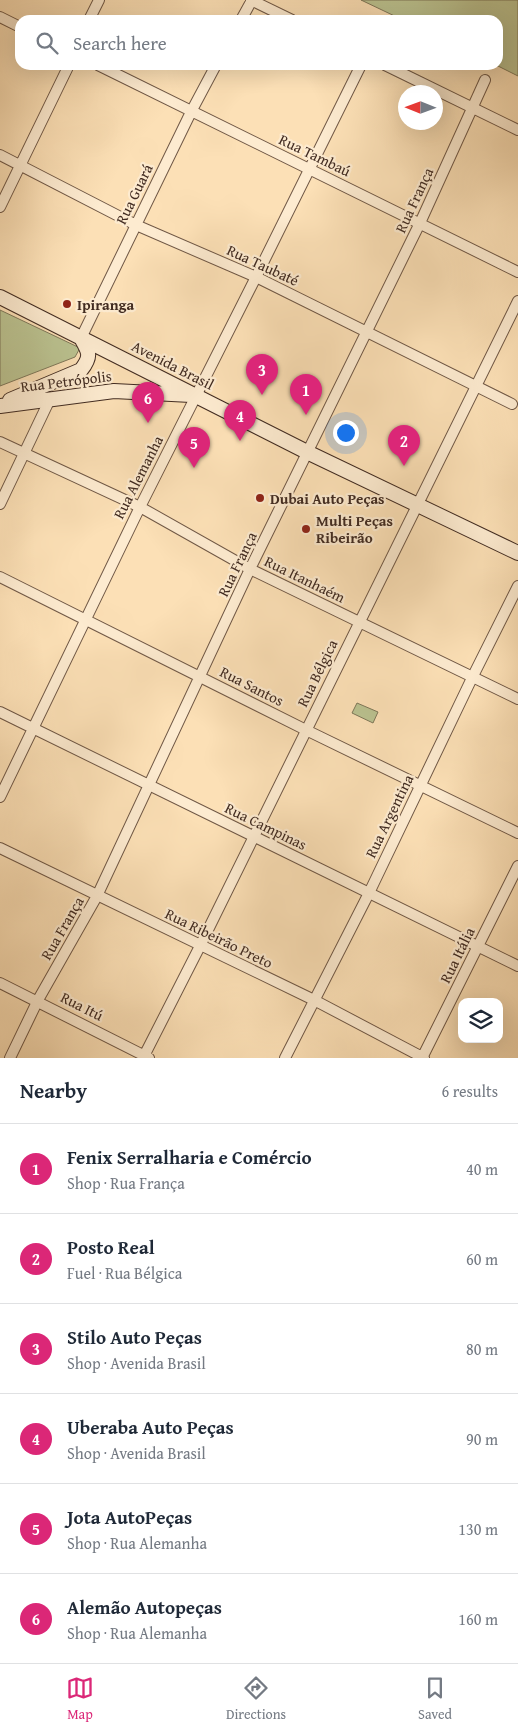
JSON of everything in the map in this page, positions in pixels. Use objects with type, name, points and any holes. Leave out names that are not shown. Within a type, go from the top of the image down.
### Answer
[{"type":"main road","name":"Avenida Brasil","points":[[1,298],[308,453],[518,553]]},
{"type":"main road","name":"Rua Petrópolis","points":[[0,405],[81,370],[88,361],[88,351],[81,338]]},
{"type":"main road","name":"Rua Petrópolis","points":[[0,405],[114,390],[197,396]]},
{"type":"street","points":[[92,15],[98,0]]},
{"type":"street","points":[[244,15],[252,0],[282,15]]},
{"type":"street","points":[[0,17],[15,24]]},
{"type":"street","points":[[0,207],[67,70]]},
{"type":"street","name":"Rua Tambaú","points":[[108,70],[518,272]]},
{"type":"street","name":"Rua Guará","points":[[81,338],[213,70]]},
{"type":"street","name":"Rua Alemanha","points":[[0,797],[140,506],[197,396],[359,70]]},
{"type":"street","points":[[395,70],[518,130]]},
{"type":"street","name":"Rua França","points":[[10,1058],[38,1000],[97,896],[250,570],[420,223],[485,80]]},
{"type":"street","name":"Rua Taubaté","points":[[0,155],[136,225],[256,277],[512,404]]},
{"type":"street","name":"Rua Bélgica","points":[[146,1057],[253,836],[518,301]]},
{"type":"street","points":[[0,504],[50,399]]},
{"type":"street","name":"Rua Itanhaém","points":[[0,442],[140,506],[250,570],[518,699]]},
{"type":"street","name":"Rua Santos","points":[[0,577],[306,730],[518,833]]},
{"type":"street","name":"Rua Argentina","points":[[284,1058],[369,893],[518,586]]},
{"type":"street","name":"Rua Campinas","points":[[0,712],[518,966]]},
{"type":"street","name":"Rua Ribeirão Preto","points":[[0,848],[314,1000],[423,1058]]},
{"type":"street","name":"Rua Itália","points":[[423,1058],[518,866]]},
{"type":"street","name":"Rua Itú","points":[[0,983],[38,1000],[146,1057]]},
{"type":"green space","points":[[361,0],[518,0],[518,76],[503,68],[503,15],[392,15]]},
{"type":"green space","points":[[0,310],[80,348],[75,357],[0,386]]},
{"type":"green space","points":[[357,703],[378,712],[373,723],[352,713]]},
{"type":"place","name":"Ipiranga","points":[[67,304]]},
{"type":"place","name":"Stilo Auto Peças","points":[[262,395]]},
{"type":"place","name":"Fenix Serralharia e Comércio","points":[[306,415]]},
{"type":"place","name":"Alemão Autopeças","points":[[148,423]]},
{"type":"place","name":"Uberaba Auto Peças","points":[[240,441]]},
{"type":"place","name":"Posto Real","points":[[404,466]]},
{"type":"place","name":"Jota AutoPeças","points":[[194,468]]},
{"type":"place","name":"Dubai Auto Peças","points":[[260,498]]},
{"type":"place","name":"Multi Peças Ribeirão","points":[[306,529]]}]
